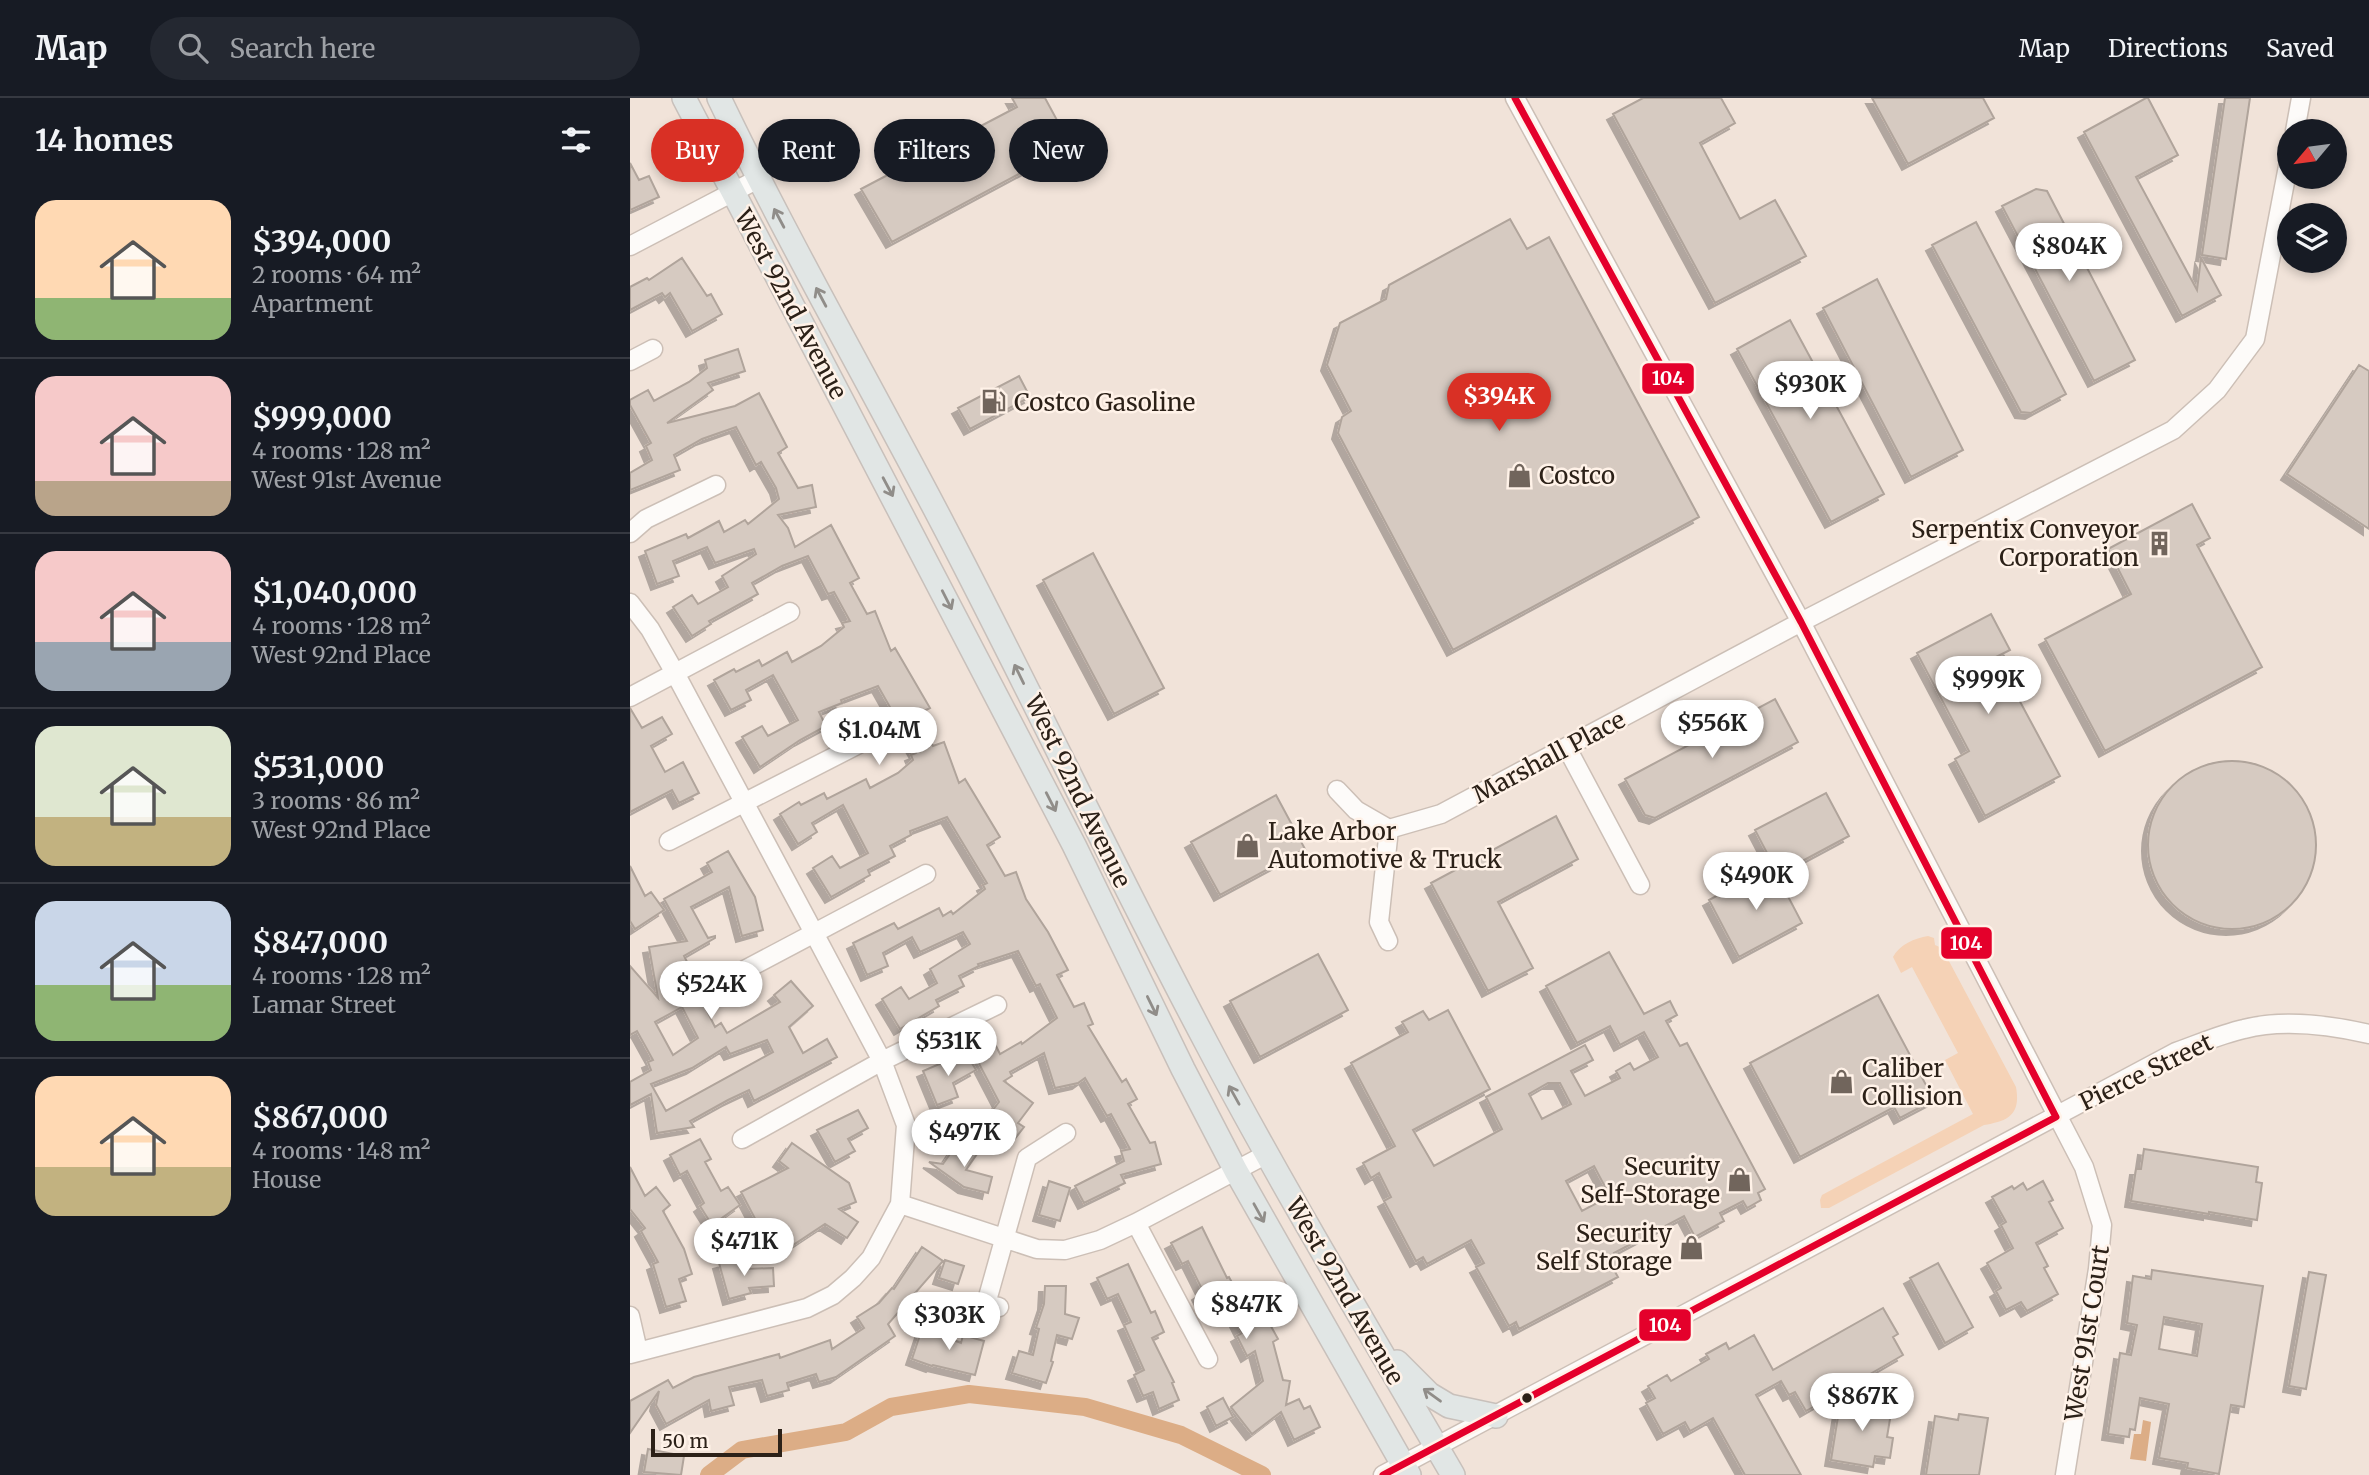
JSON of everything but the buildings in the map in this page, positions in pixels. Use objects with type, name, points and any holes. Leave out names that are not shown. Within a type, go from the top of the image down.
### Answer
[{"type":"main road","name":"West 92nd Avenue","points":[[684,98],[1067,832],[1182,1069],[1398,1472]]},
{"type":"main road","name":"West 92nd Avenue","points":[[719,98],[758,179]]},
{"type":"main road","name":"West 92nd Avenue","points":[[760,182],[949,536],[1098,836],[1267,1154],[1453,1475]]},
{"type":"main road","points":[[1363,1322],[1429,1394],[1455,1408],[1496,1416]]},
{"type":"street","name":"West 91st Court","points":[[1515,98],[1801,622],[2084,1167],[2102,1226],[2098,1269],[2065,1475]]},
{"type":"street","points":[[2297,119],[2301,98]]},
{"type":"street","points":[[630,246],[758,179]]},
{"type":"street","name":"Marshall Place","points":[[1389,829],[1441,814],[1801,622],[2174,430],[2217,390],[2255,339],[2284,189]]},
{"type":"street","points":[[630,361],[653,349]]},
{"type":"street","points":[[630,533],[646,519],[716,485]]},
{"type":"street","points":[[630,603],[650,629],[675,673],[882,1062],[905,1125],[900,1204],[871,1258],[853,1278],[833,1294],[807,1308],[781,1316],[634,1352],[630,1316]]},
{"type":"street","points":[[630,697],[790,612]]},
{"type":"street","points":[[668,841],[859,744]]},
{"type":"street","points":[[1567,748],[1640,885]]},
{"type":"street","points":[[1337,790],[1356,810],[1389,829],[1379,922],[1388,941]]},
{"type":"street","points":[[737,974],[926,874]]},
{"type":"street","points":[[742,1139],[882,1062],[997,1004]]},
{"type":"street","name":"Pierce Street","points":[[1398,1472],[1437,1447],[2176,1052],[2246,1028],[2311,1025],[2369,1034]]},
{"type":"street","points":[[999,1307],[986,1304],[1027,1158],[1066,1133]]},
{"type":"street","points":[[900,1204],[1037,1249],[1065,1250],[1100,1240],[1136,1223],[1267,1154]]},
{"type":"street","points":[[1136,1223],[1208,1359]]},
{"type":"shaded area","points":[[1928,936],[1934,938],[1935,945],[1942,948],[2016,1087],[2014,1110],[2006,1119],[1984,1125],[1829,1208],[1821,1208],[1822,1195],[1973,1114],[1945,1060],[1958,1053],[1912,967],[1901,973],[1893,957],[1908,943]]},
{"type":"shaded area","points":[[2143,1420],[2151,1422],[2146,1461],[2130,1459],[2134,1434],[2141,1434]]},
{"type":"waterway","points":[[709,1475],[742,1450],[846,1432],[891,1407],[969,1394],[1085,1407],[1181,1435],[1262,1475]]},
{"type":"transit line","name":"104","points":[[1383,1475],[2056,1117],[1801,622],[1515,98]]},
{"type":"place","name":"Costco Gasoline","points":[[994,402]]},
{"type":"place","name":"Costco","points":[[1519,475]]},
{"type":"place","name":"Serpentix Conveyor Corporation","points":[[2159,543]]},
{"type":"place","name":"Lake Arbor Automotive & Truck","points":[[1248,845]]},
{"type":"place","name":"Caliber Collision","points":[[1842,1082]]},
{"type":"place","name":"Security Self-Storage","points":[[1740,1180]]},
{"type":"place","name":"Security Self Storage","points":[[1692,1247]]}]
